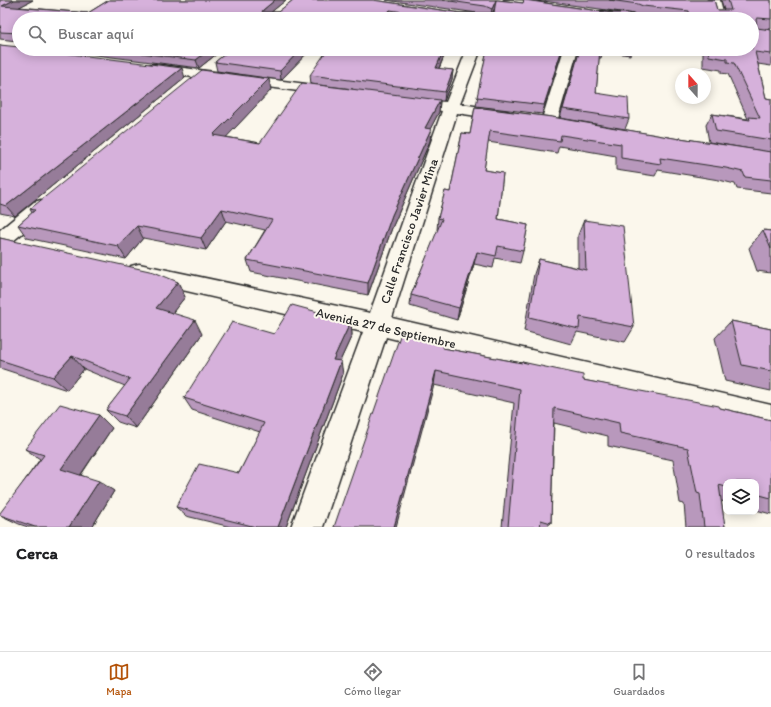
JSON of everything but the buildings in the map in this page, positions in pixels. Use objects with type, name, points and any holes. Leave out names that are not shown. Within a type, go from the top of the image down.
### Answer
[{"type":"street","points":[[714,0],[717,12]]},
{"type":"street","points":[[496,3],[510,1],[558,9]]},
{"type":"street","name":"Calle Francisco Javier Mina","points":[[307,527],[378,325],[450,108],[471,56]]},
{"type":"street","points":[[549,122],[569,56]]},
{"type":"street","points":[[184,89],[218,62]]},
{"type":"street","points":[[140,66],[342,93]]},
{"type":"street","points":[[396,100],[519,118]]},
{"type":"street","points":[[534,120],[565,124]]},
{"type":"street","points":[[0,241],[55,195]]},
{"type":"street","points":[[0,241],[31,248]]},
{"type":"street","name":"Avenida 27 de Septiembre","points":[[116,267],[378,325],[771,419]]}]
